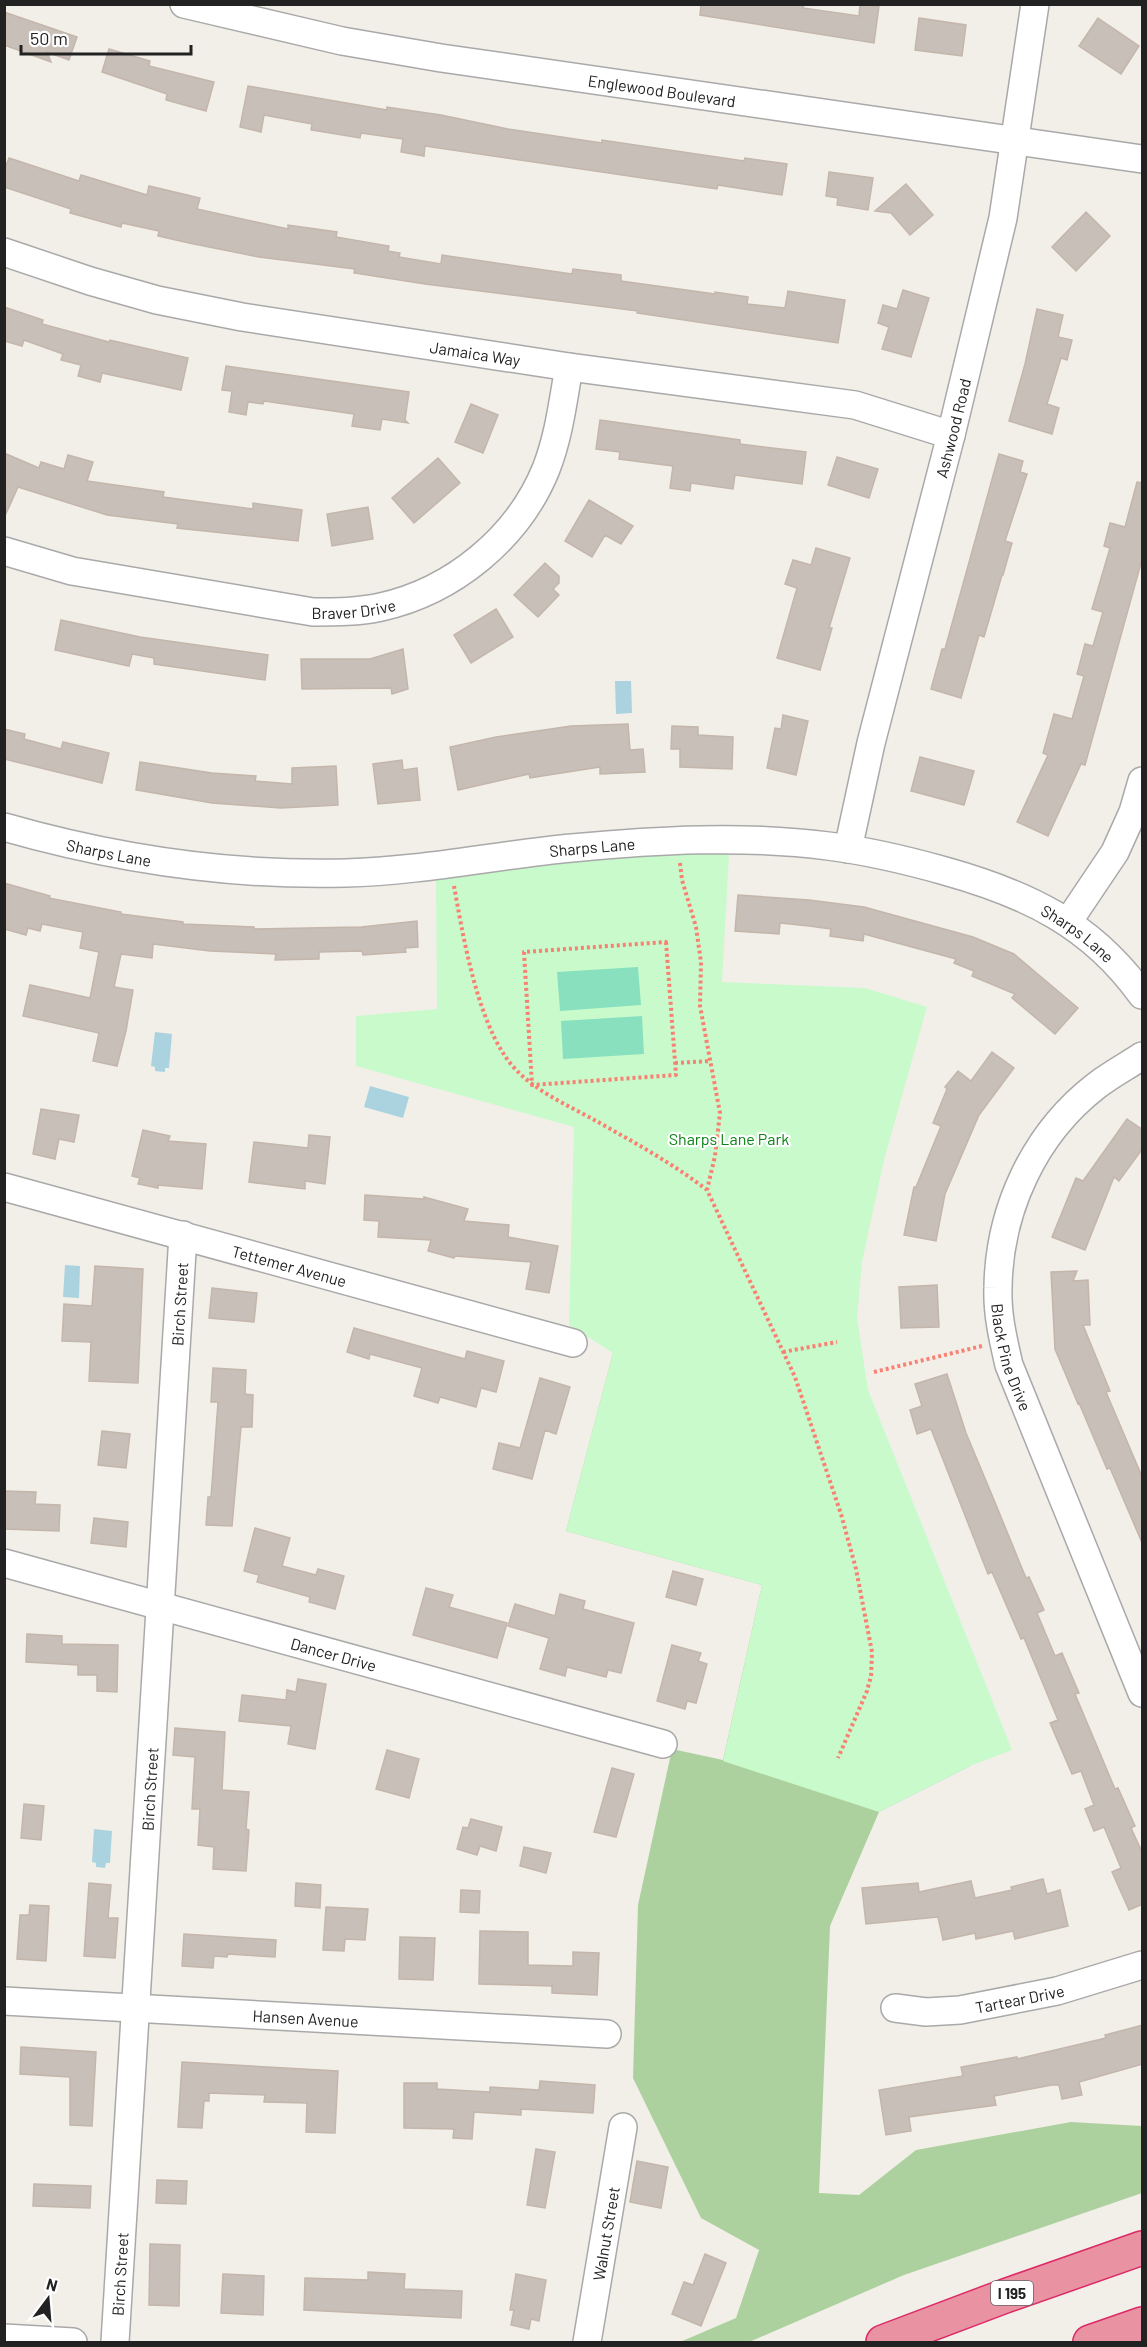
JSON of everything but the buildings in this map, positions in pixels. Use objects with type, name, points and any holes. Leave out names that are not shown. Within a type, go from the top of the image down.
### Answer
[{"type":"highway","name":"I 195","points":[[884,2343],[1005,2296],[1143,2248]]},
{"type":"highway","points":[[1090,2343],[1143,2324]]},
{"type":"street","name":"Englewood Boulevard","points":[[184,4],[342,41],[441,58],[1143,159]]},
{"type":"street","name":"Ashwood Road","points":[[848,849],[874,732],[951,435],[1003,218],[1035,4]]},
{"type":"street","name":"Jamaica Way","points":[[4,252],[90,281],[157,300],[242,317],[569,367],[855,405],[951,435]]},
{"type":"street","name":"Braver Drive","points":[[4,551],[72,571],[313,612],[349,612],[381,607],[420,595],[452,578],[482,557],[507,531],[529,502],[545,470],[557,435],[569,367]]},
{"type":"street","points":[[1068,922],[1115,852],[1133,812],[1143,781]]},
{"type":"street","name":"Sharps Lane","points":[[4,827],[127,857],[200,867],[274,873],[348,873],[450,864],[570,848],[677,841],[766,840],[848,849],[904,859],[992,884],[1028,898],[1068,922],[1103,950],[1143,995]]},
{"type":"street","name":"Black Pine Drive","points":[[1143,1056],[1097,1085],[1067,1113],[1041,1145],[1022,1180],[1009,1214],[1001,1249],[998,1289],[1001,1330],[1009,1365],[1143,1693]]},
{"type":"street","name":"Tettemer Avenue","points":[[4,1187],[573,1343]]},
{"type":"street","name":"Birch Street","points":[[115,2343],[183,1235]]},
{"type":"street","name":"Dancer Drive","points":[[4,1563],[160,1608],[663,1744]]},
{"type":"street","name":"Tartear Drive","points":[[895,2008],[926,2012],[960,2010],[1057,1991],[1143,1965]]},
{"type":"street","name":"Hansen Avenue","points":[[4,2001],[607,2034]]},
{"type":"street","name":"Walnut Street","points":[[587,2343],[623,2127]]},
{"type":"street","points":[[4,2338],[73,2343]]},
{"type":"path","points":[[677,841],[682,879],[696,927],[700,962],[700,1006],[720,1113],[715,1156],[707,1190]]},
{"type":"path","points":[[450,864],[465,947],[489,1027],[505,1058],[532,1085],[680,1169],[707,1190],[795,1377],[841,1514],[856,1569],[872,1652],[871,1676],[867,1691],[838,1758]]},
{"type":"path","points":[[666,942],[676,1075],[532,1085],[524,952],[666,942]]},
{"type":"path","points":[[675,1063],[711,1061]]},
{"type":"path","points":[[783,1352],[837,1342]]},
{"type":"path","points":[[874,1372],[1004,1342]]},
{"type":"green space","name":"Sharps Lane Park","points":[[729,854],[722,982],[865,988],[927,1007],[884,1160],[862,1262],[857,1318],[868,1390],[1012,1750],[970,1766],[879,1812],[723,1761],[762,1585],[566,1531],[613,1353],[569,1325],[574,1127],[356,1066],[356,1016],[437,1009],[436,880],[589,857]]},
{"type":"green space","points":[[638,967],[641,1005],[560,1011],[557,972]]},
{"type":"green space","points":[[642,1016],[644,1054],[563,1059],[561,1021]]},
{"type":"green space","points":[[613,1353],[970,1766],[879,1812],[830,1926],[819,2193],[859,2195],[916,2150],[1071,2122],[1142,2126],[1142,2193],[904,2275],[749,2342],[680,2342],[736,2318],[759,2250],[701,2218],[633,2078],[638,1905],[672,1749],[723,1760],[762,1585],[566,1531]]},
{"type":"water","points":[[615,681],[631,681],[632,713],[616,714]]},
{"type":"water","points":[[155,1032],[172,1034],[169,1068],[165,1068],[165,1072],[155,1071],[155,1067],[151,1066]]},
{"type":"water","points":[[370,1086],[409,1097],[403,1118],[364,1107]]},
{"type":"water","points":[[65,1265],[80,1266],[79,1298],[63,1297]]},
{"type":"water","points":[[94,1829],[112,1831],[110,1863],[106,1863],[105,1868],[96,1867],[96,1863],[92,1862]]}]
